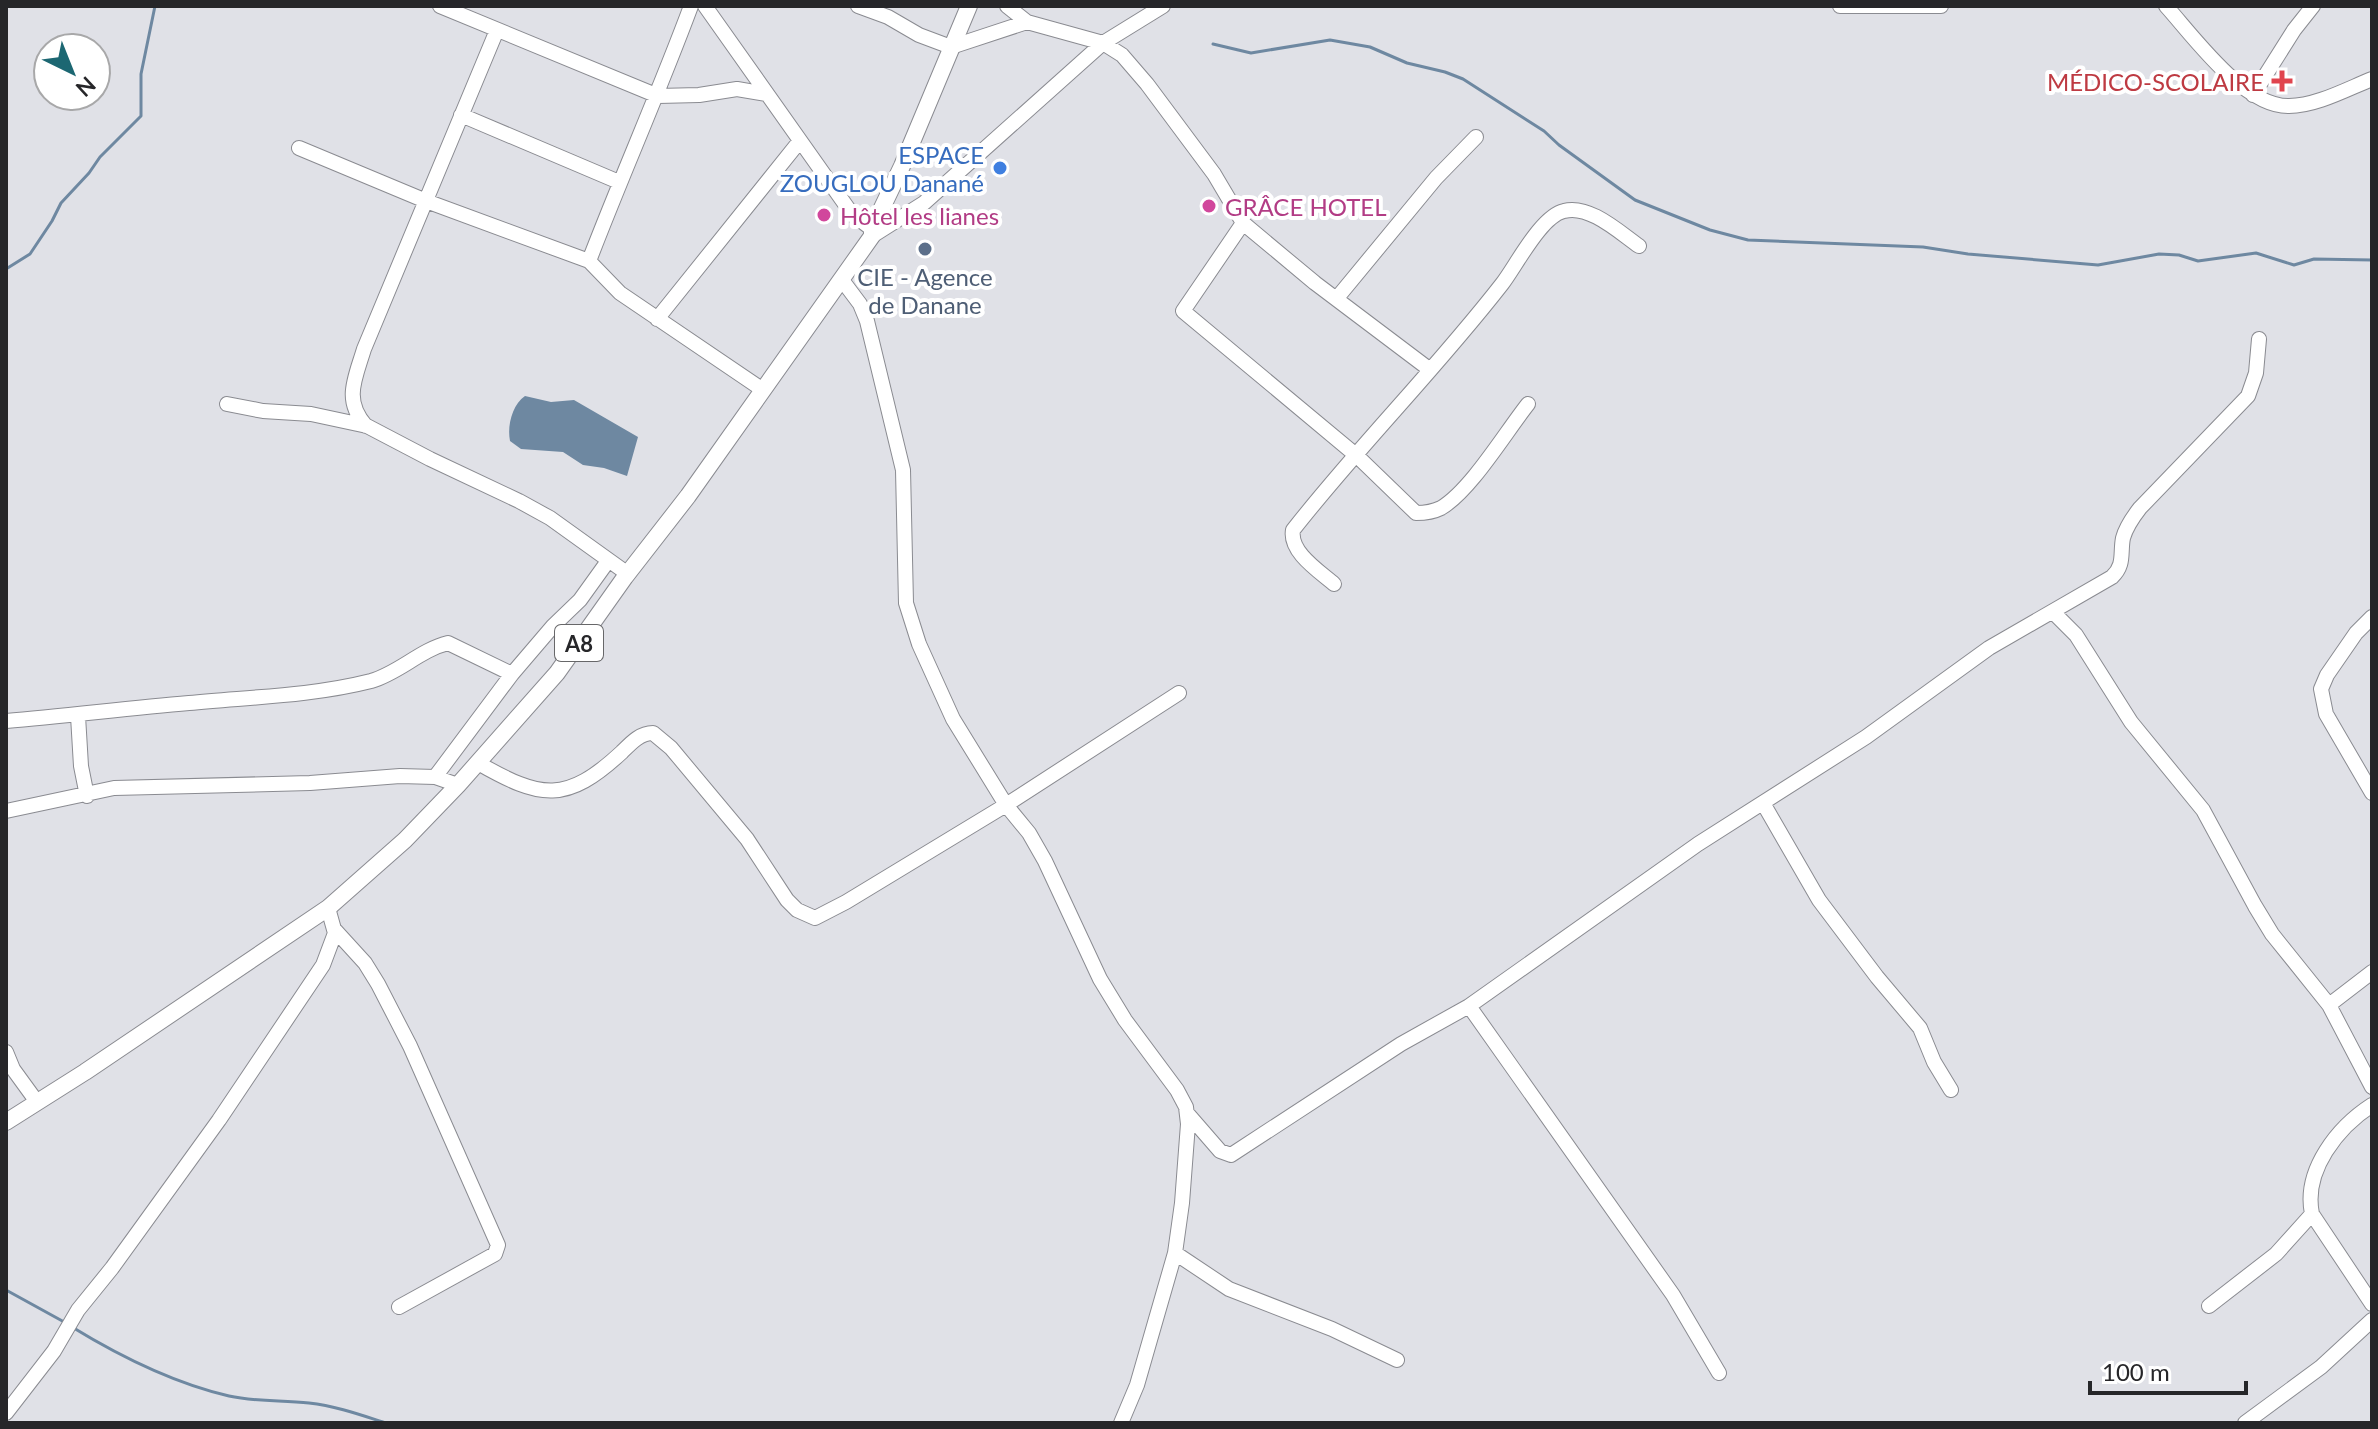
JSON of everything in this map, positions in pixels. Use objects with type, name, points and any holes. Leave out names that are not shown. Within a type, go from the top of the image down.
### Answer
[{"type":"main road","name":"A8","points":[[6,1122],[328,908],[405,840],[557,673],[842,280],[872,232],[969,6]]},
{"type":"street","points":[[440,6],[658,96],[699,95],[737,89],[766,94]]},
{"type":"street","points":[[589,261],[619,182],[658,96],[691,6]]},
{"type":"street","points":[[705,6],[855,218],[872,232],[924,203],[1103,43],[1163,6]]},
{"type":"street","points":[[858,6],[951,47],[1027,22]]},
{"type":"street","points":[[1007,6],[1027,22],[1103,43],[1122,55],[1214,174],[1243,223],[1429,369]]},
{"type":"street","points":[[1840,6],[1941,6]]},
{"type":"street","points":[[2166,6],[2208,53],[2253,95],[2265,102],[2295,106],[2372,79]]},
{"type":"street","points":[[2253,95],[2313,6]]},
{"type":"street","points":[[367,426],[354,408],[353,387],[364,349],[497,30]]},
{"type":"street","points":[[461,115],[619,182]]},
{"type":"street","points":[[1337,298],[1436,178],[1476,137]]},
{"type":"street","points":[[657,319],[799,142]]},
{"type":"street","points":[[299,148],[426,201],[589,261],[613,288],[763,390]]},
{"type":"street","points":[[1334,584],[1296,549],[1291,537],[1293,530],[1502,283],[1543,228],[1558,213],[1574,210],[1586,213],[1639,246]]},
{"type":"street","points":[[1243,223],[1183,311],[1357,456],[1416,513],[1435,510],[1451,500],[1528,404]]},
{"type":"street","points":[[842,280],[860,304],[867,321],[903,470],[905,588],[909,619],[953,719],[1006,805],[1040,852],[1100,979],[1125,1020],[1177,1090],[1187,1113],[1220,1151],[1231,1155],[1401,1044],[1469,1006],[1698,844],[1866,737],[2000,640],[2117,573],[2121,564],[2123,538],[2133,517],[2248,396],[2256,373],[2259,339]]},
{"type":"street","points":[[227,404],[263,411],[311,414],[367,426],[550,518],[628,574]]},
{"type":"street","points":[[435,777],[512,674],[580,600],[608,561]]},
{"type":"street","points":[[2053,612],[2071,628],[2131,722],[2203,810],[2272,934],[2329,1005],[2372,1087]]},
{"type":"street","points":[[2372,617],[2356,633],[2321,689],[2326,714],[2372,793]]},
{"type":"street","points":[[6,721],[252,699],[335,688],[371,681],[398,671],[434,648],[448,643],[512,674]]},
{"type":"street","points":[[478,763],[511,782],[549,793],[566,789],[597,774],[637,738],[653,733],[671,748],[747,839],[787,900],[797,910],[815,918],[1006,805],[1179,693]]},
{"type":"street","points":[[78,716],[81,766],[87,796]]},
{"type":"street","points":[[6,811],[114,788],[310,783],[400,776],[435,777],[458,785]]},
{"type":"street","points":[[1763,803],[1819,900],[1920,1028],[1934,1062],[1951,1090]]},
{"type":"street","points":[[6,1413],[54,1351],[78,1310],[112,1268],[265,1053],[323,965],[332,947],[334,929],[328,908]]},
{"type":"street","points":[[334,929],[365,963],[378,984],[410,1046],[498,1245],[495,1254],[399,1307]]},
{"type":"street","points":[[2329,1005],[2372,972]]},
{"type":"street","points":[[1469,1006],[1673,1295],[1719,1373]]},
{"type":"street","points":[[6,1052],[13,1069],[37,1102]]},
{"type":"street","points":[[2372,1105],[2353,1117],[2332,1141],[2313,1182],[2310,1204],[2312,1214],[2372,1304]]},
{"type":"street","points":[[1121,1423],[1137,1385],[1175,1253],[1182,1203],[1187,1113]]},
{"type":"street","points":[[2209,1306],[2276,1254],[2312,1214]]},
{"type":"street","points":[[1175,1253],[1229,1289],[1332,1329],[1397,1360]]},
{"type":"street","points":[[2245,1423],[2321,1367],[2372,1320]]},
{"type":"water","points":[[525,396],[551,402],[574,400],[638,437],[627,476],[583,465],[563,452],[521,449],[510,441],[512,416]]},
{"type":"waterway","points":[[6,269],[30,254],[61,203],[100,157],[141,116],[141,74],[155,6]]},
{"type":"waterway","points":[[1213,44],[1251,53],[1330,40],[1370,47],[1407,63],[1445,72],[1463,79],[1544,131],[1635,200],[1710,230],[1748,240],[1923,247],[2098,265],[2159,254],[2179,255],[2198,261],[2256,253],[2294,265],[2314,259],[2372,260]]},
{"type":"waterway","points":[[6,1290],[66,1323]]},
{"type":"waterway","points":[[72,1327],[148,1368],[208,1391],[249,1399],[319,1404],[386,1423]]},
{"type":"place","name":"MÉDICO-SCOLAIRE","points":[[2282,81]]},
{"type":"place","name":"ESPACE ZOUGLOU Danané","points":[[1000,168]]},
{"type":"place","name":"GRÂCE HOTEL","points":[[1209,206]]},
{"type":"place","name":"Hôtel les lianes","points":[[824,215]]},
{"type":"place","name":"CIE - Agence de Danane","points":[[925,249]]}]
